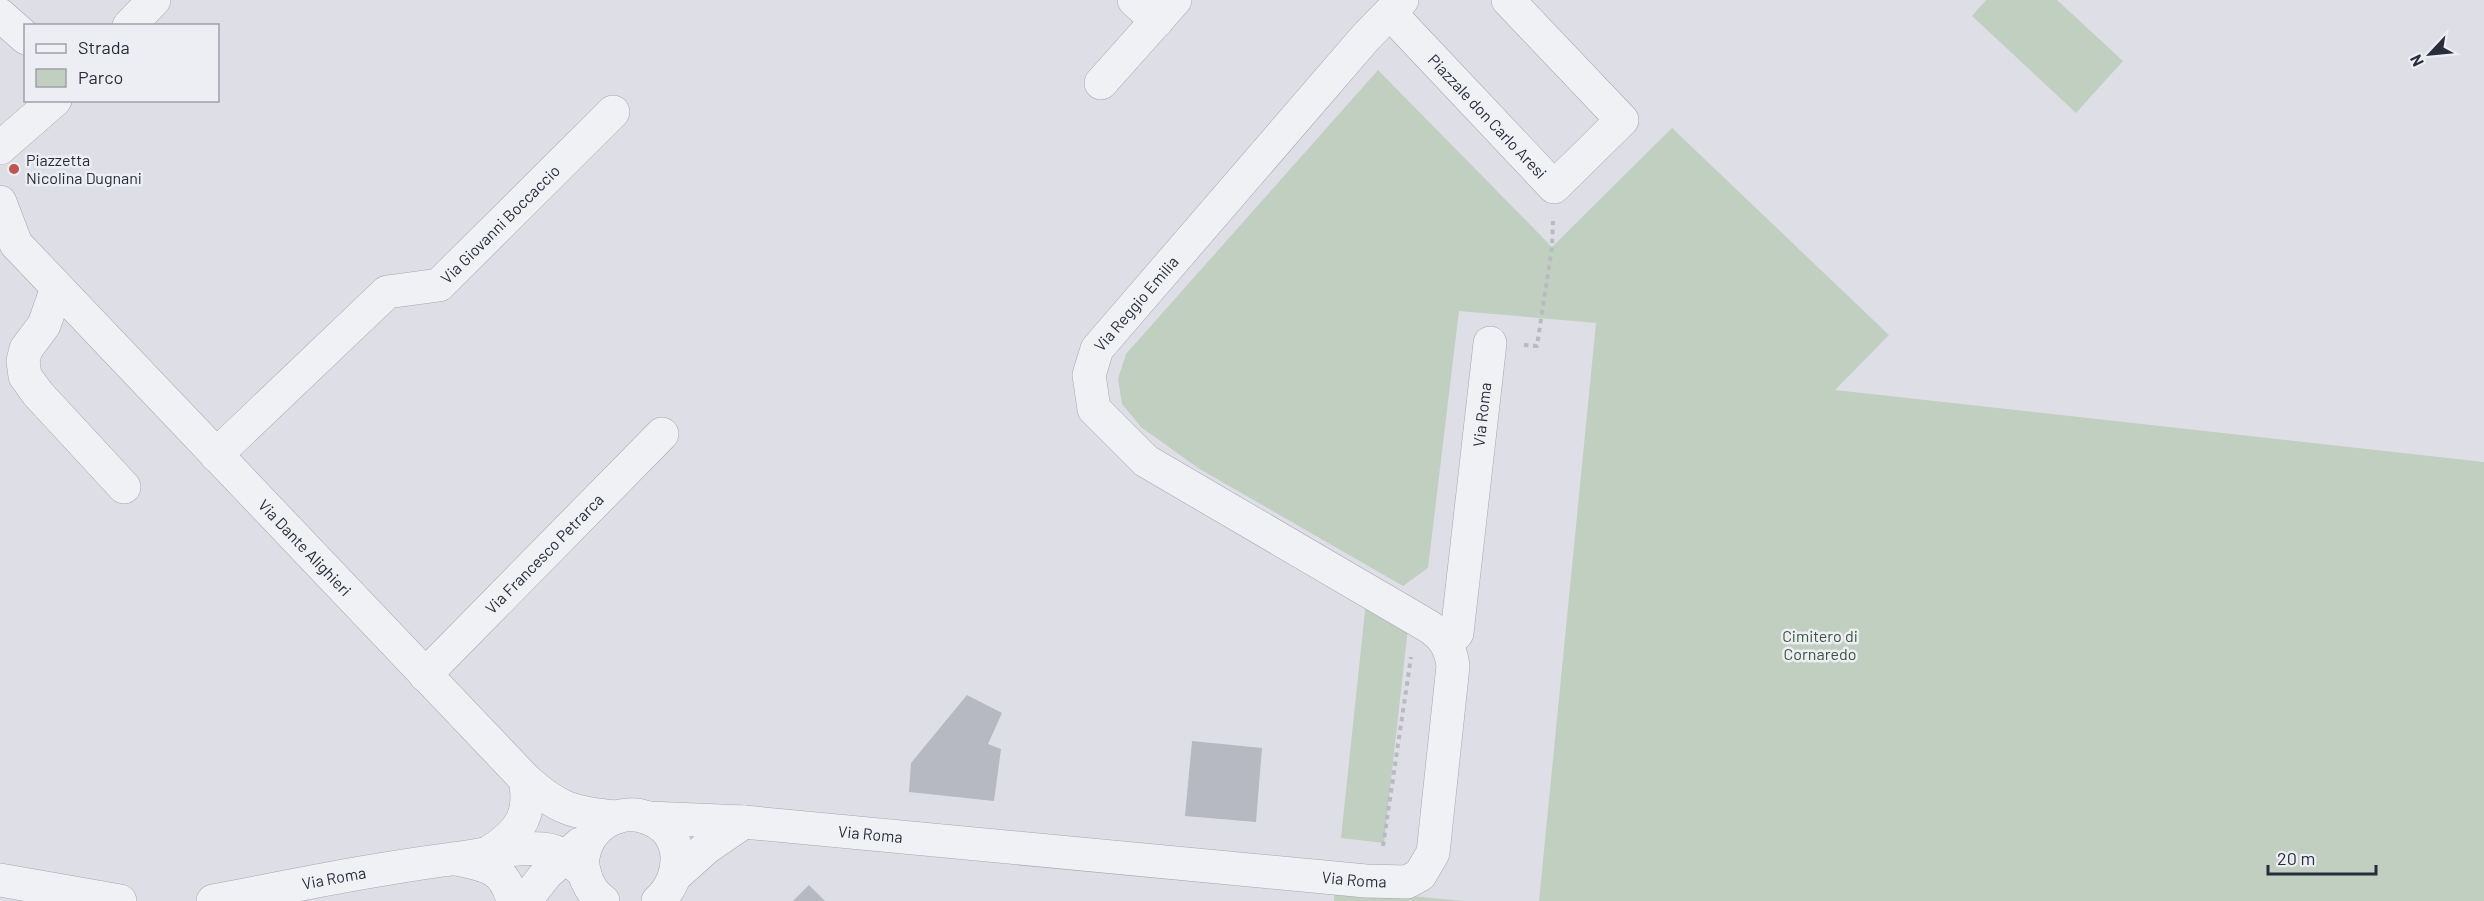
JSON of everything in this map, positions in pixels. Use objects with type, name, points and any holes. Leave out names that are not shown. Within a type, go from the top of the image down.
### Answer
[{"type":"street","points":[[131,24],[154,0]]},
{"type":"street","name":"Piazzale don Carlo Aresi","points":[[1396,6],[1554,187],[1622,120],[1508,0]]},
{"type":"street","name":"Via Reggio Emilia","points":[[1396,6],[1097,349],[1089,375],[1094,409],[1146,461],[1416,619],[1437,632],[1447,643]]},
{"type":"street","points":[[1101,83],[1155,7]]},
{"type":"street","points":[[0,15],[24,37]]},
{"type":"street","points":[[0,148],[53,102]]},
{"type":"street","name":"Via Giovanni Boccaccio","points":[[216,455],[387,292],[440,285],[613,111]]},
{"type":"street","points":[[0,202],[8,239],[57,288],[44,325],[26,349],[23,361],[26,376],[38,394],[124,487]]},
{"type":"street","name":"Via Dante Alighieri","points":[[57,288],[525,779],[551,801],[605,825],[632,815],[649,818]]},
{"type":"street","name":"Via Roma","points":[[649,818],[744,822],[1378,882],[1407,882],[1420,875],[1433,854],[1453,666],[1447,643],[1457,633],[1490,343]]},
{"type":"street","name":"Via Francesco Petrarca","points":[[425,675],[662,434]]},
{"type":"street","points":[[491,851],[506,842],[521,824],[529,797],[525,779]]},
{"type":"street","points":[[649,818],[660,825],[675,845],[678,861],[669,891]]},
{"type":"street","points":[[669,891],[706,848],[744,822]]},
{"type":"street","points":[[525,901],[546,874],[575,865],[605,825]]},
{"type":"street","name":"Via Roma","points":[[213,901],[406,864],[455,859],[491,851],[542,849],[575,865]]},
{"type":"street","name":"Via Roma","points":[[455,859],[486,866],[503,876],[513,901]]},
{"type":"street","points":[[575,865],[603,901]]},
{"type":"street","points":[[0,880],[120,901]]},
{"type":"path","points":[[1490,343],[1538,346],[1552,247],[1554,187]]},
{"type":"path","points":[[1378,882],[1416,619]]},
{"type":"green space","points":[[1986,0],[2057,0],[2123,61],[2076,113],[1972,16]]},
{"type":"green space","name":"Cimitero di Cornaredo","points":[[1378,70],[1552,247],[1672,128],[1889,335],[1835,390],[2484,462],[2484,901],[1539,901],[1596,323],[1459,311],[1428,568],[1403,586],[1198,468],[1141,427],[1122,404],[1118,379],[1126,354]]},
{"type":"green space","points":[[1366,601],[1408,628],[1384,843],[1341,838]]},
{"type":"green space","points":[[1335,889],[1464,901],[1334,901]]},
{"type":"building","points":[[967,695],[1002,713],[988,744],[1001,749],[994,801],[909,792],[911,763]]},
{"type":"building","points":[[1192,741],[1262,748],[1256,822],[1185,816]]},
{"type":"building","points":[[809,885],[825,901],[793,901]]},
{"type":"place","name":"Piazzetta Nicolina Dugnani","points":[[14,169]]}]
